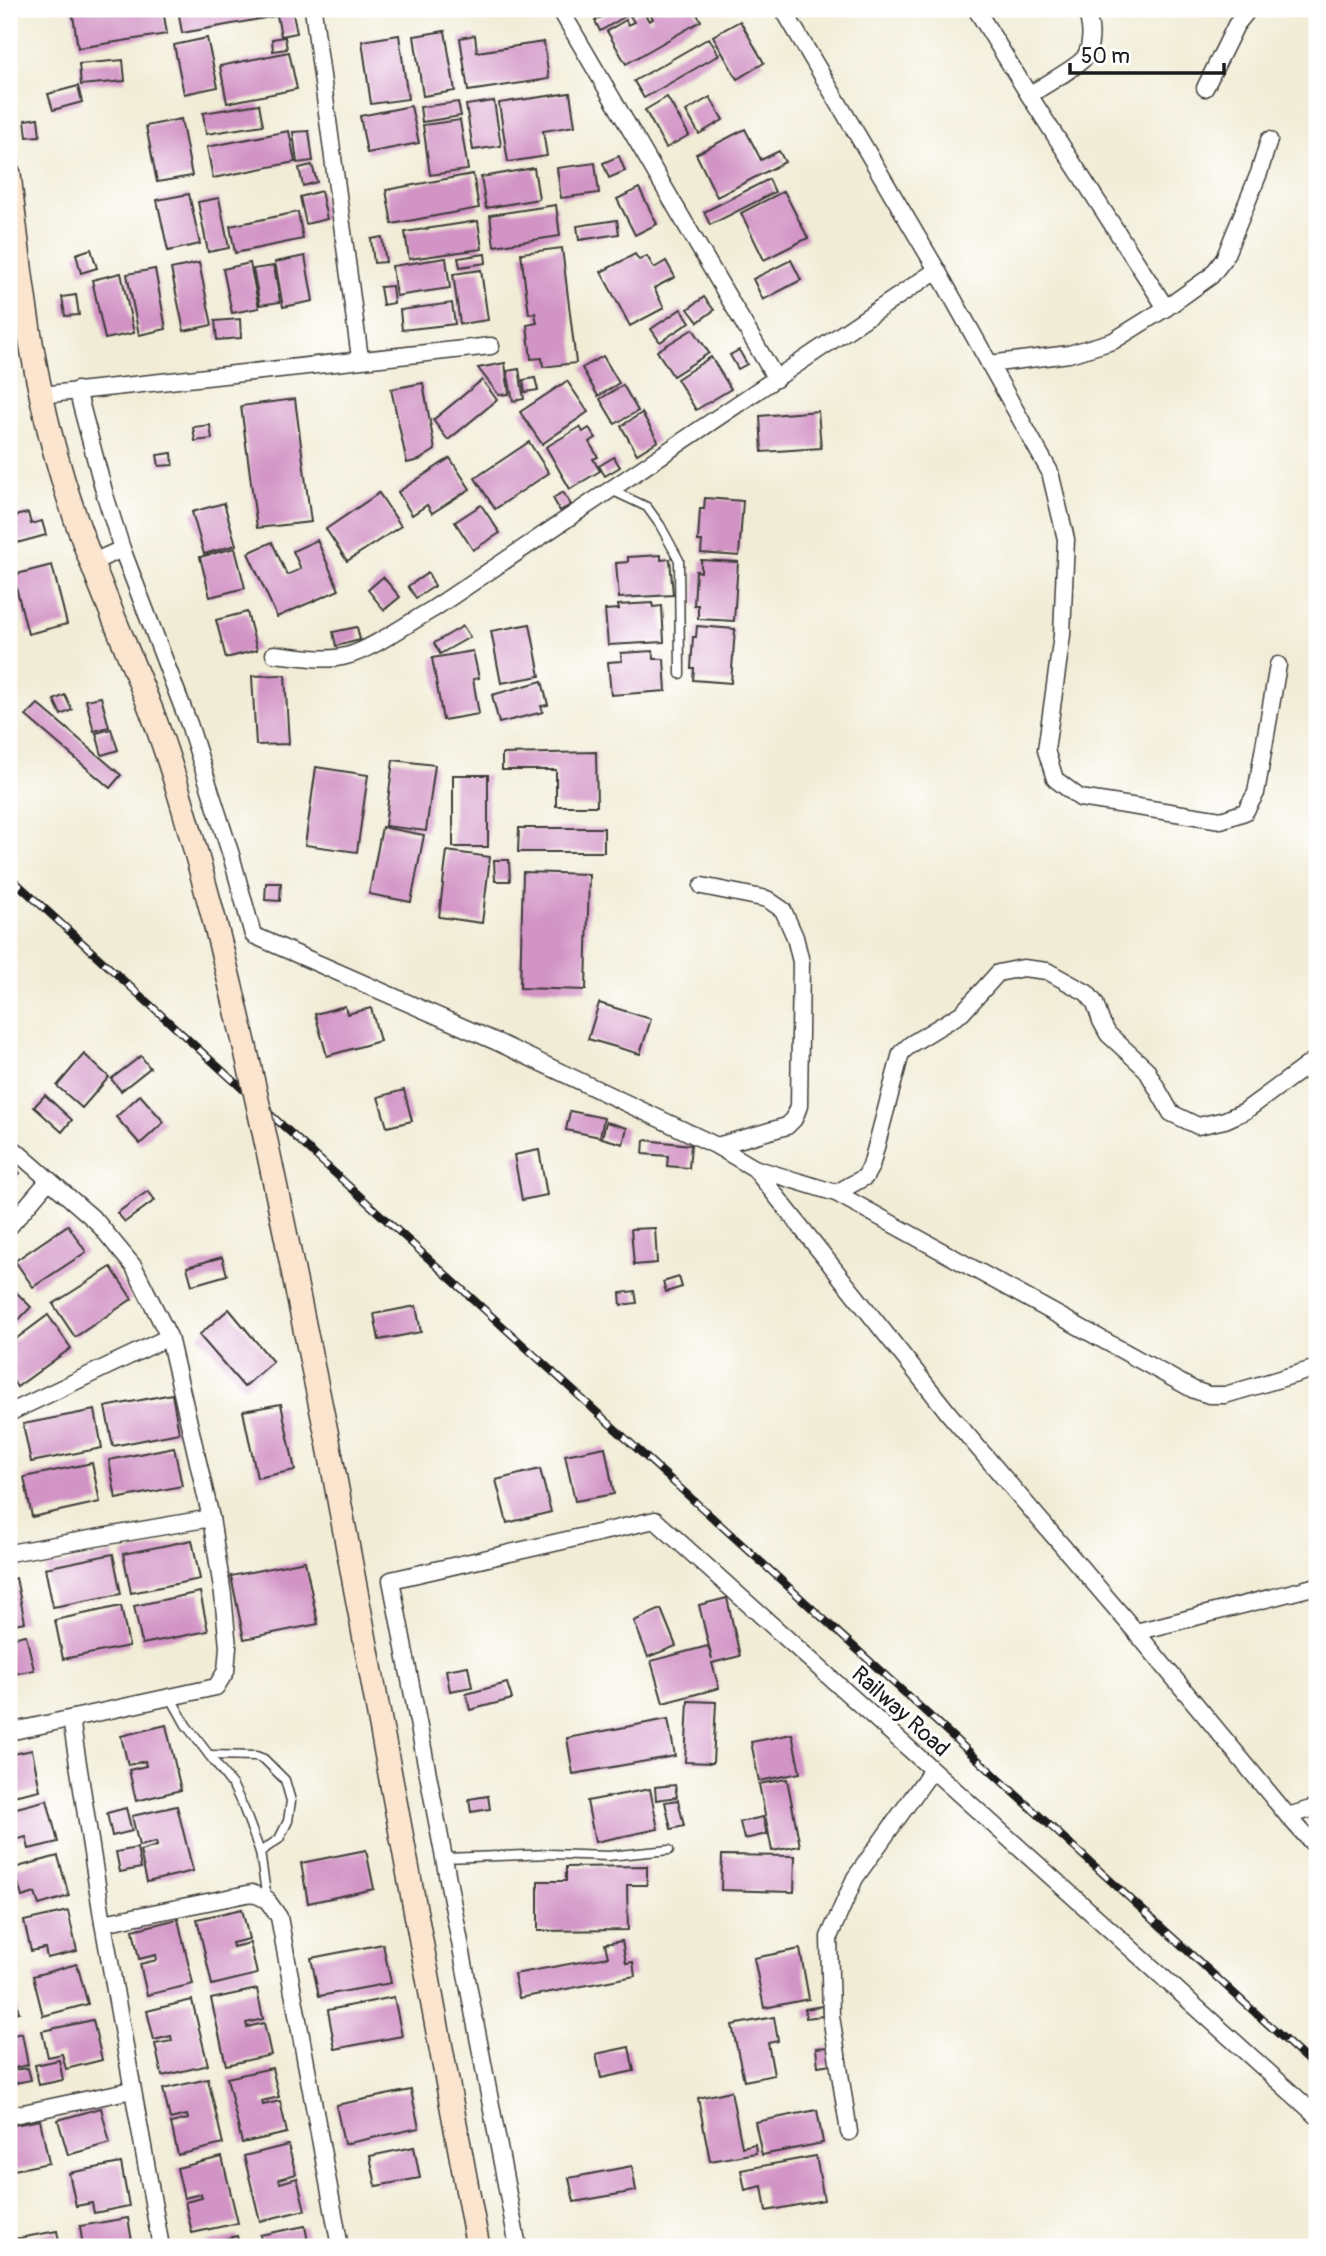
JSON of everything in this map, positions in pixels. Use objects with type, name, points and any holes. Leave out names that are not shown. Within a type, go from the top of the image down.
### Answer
[{"type":"main road","points":[[9,174],[18,324],[41,395],[59,468],[154,717],[192,838],[237,1008],[328,1441],[478,2247]]},
{"type":"street","points":[[313,9],[360,358]]},
{"type":"street","points":[[560,9],[776,379]]},
{"type":"street","points":[[783,9],[937,270],[1049,472],[1066,539],[1062,635],[1046,750],[1055,779],[1080,798],[1221,820],[1245,812],[1256,793],[1278,665]]},
{"type":"street","points":[[975,9],[1166,308]]},
{"type":"street","points":[[1029,95],[1084,60],[1090,42],[1089,18],[1084,9]]},
{"type":"street","points":[[1205,88],[1236,25],[1249,9]]},
{"type":"street","points":[[989,364],[1069,354],[1113,341],[1211,276],[1224,259],[1269,141]]},
{"type":"street","points":[[274,654],[323,658],[344,657],[359,652],[433,609],[937,270]]},
{"type":"street","points":[[41,395],[360,358],[491,346]]},
{"type":"street","points":[[77,390],[122,550],[189,724],[253,935],[497,1042],[717,1146],[754,1168],[836,1193],[1194,1390],[1209,1395],[1225,1395],[1317,1368]]},
{"type":"street","points":[[93,562],[122,550]]},
{"type":"street","points":[[702,886],[767,899],[783,910],[795,937],[801,962],[799,1106],[794,1119],[787,1126],[717,1146]]},
{"type":"street","points":[[836,1193],[865,1177],[871,1166],[901,1052],[962,1013],[998,973],[1023,968],[1047,971],[1087,993],[1095,1003],[1108,1034],[1146,1069],[1171,1113],[1198,1126],[1225,1120],[1245,1111],[1317,1058]]},
{"type":"street","points":[[9,1145],[96,1221],[134,1267],[169,1337],[211,1518],[228,1647],[226,1671],[216,1687],[9,1732]]},
{"type":"street","points":[[754,1168],[950,1415],[1317,1848]]},
{"type":"street","points":[[9,1227],[49,1180]]},
{"type":"street","points":[[9,1413],[169,1337]]},
{"type":"street","points":[[9,1553],[211,1518]]},
{"type":"street","name":"Railway Road","points":[[445,1858],[391,1580],[655,1520],[1317,2116]]},
{"type":"street","points":[[1136,1632],[1317,1586]]},
{"type":"street","points":[[71,1719],[103,1923],[161,2247]]},
{"type":"street","points":[[849,2132],[831,2015],[829,1937],[855,1878],[932,1770]]},
{"type":"street","points":[[1288,1816],[1317,1807]]},
{"type":"street","points":[[445,1858],[518,2247]]},
{"type":"street","points":[[103,1923],[252,1893],[267,1900],[279,1917],[340,2247]]},
{"type":"street","points":[[9,2116],[132,2090]]},
{"type":"lane","points":[[611,490],[647,508],[660,525],[679,561],[680,674]]},
{"type":"lane","points":[[171,1698],[186,1726],[233,1786],[260,1852],[267,1900]]},
{"type":"lane","points":[[209,1755],[256,1756],[264,1759],[285,1780],[291,1801],[288,1821],[279,1839],[260,1852]]},
{"type":"lane","points":[[445,1858],[550,1854],[608,1856],[669,1850]]},
{"type":"building","points":[[72,9],[163,9],[167,34],[78,48]]},
{"type":"building","points":[[178,9],[274,9],[276,16],[182,33]]},
{"type":"building","points":[[292,9],[297,33],[281,36],[276,10]]},
{"type":"building","points":[[615,9],[638,9],[600,31],[595,21]]},
{"type":"building","points":[[648,9],[694,9],[701,21],[626,64],[607,31],[626,20],[628,25],[634,22],[630,16],[642,10],[649,21],[653,19]]},
{"type":"building","points":[[740,21],[764,63],[737,79],[713,36]]},
{"type":"building","points":[[445,31],[455,91],[423,96],[414,36]]},
{"type":"building","points":[[399,35],[408,99],[371,104],[362,41]]},
{"type":"building","points":[[475,35],[477,52],[544,42],[549,79],[468,91],[460,38]]},
{"type":"building","points":[[285,37],[287,49],[273,51],[272,39]]},
{"type":"building","points":[[207,38],[218,87],[184,94],[174,45]]},
{"type":"building","points":[[709,38],[719,55],[644,98],[634,81]]},
{"type":"building","points":[[289,52],[297,89],[227,103],[220,66]]},
{"type":"building","points":[[123,60],[125,81],[81,85],[79,64]]},
{"type":"building","points":[[78,86],[82,102],[53,110],[48,94]]},
{"type":"building","points":[[570,93],[575,126],[543,131],[547,156],[508,162],[499,103]]},
{"type":"building","points":[[667,97],[689,135],[666,148],[645,110]]},
{"type":"building","points":[[710,97],[723,120],[699,134],[686,111]]},
{"type":"building","points":[[494,101],[501,146],[473,150],[466,105]]},
{"type":"building","points":[[458,102],[461,116],[422,122],[420,107]]},
{"type":"building","points":[[259,104],[263,125],[206,134],[203,113]]},
{"type":"building","points":[[411,106],[419,143],[367,153],[360,116]]},
{"type":"building","points":[[38,118],[40,136],[27,137],[25,120]]},
{"type":"building","points":[[181,119],[192,176],[157,182],[146,126]]},
{"type":"building","points":[[460,120],[468,170],[430,175],[423,125]]},
{"type":"building","points":[[745,129],[761,160],[779,151],[785,162],[717,197],[696,154]]},
{"type":"building","points":[[289,131],[295,162],[213,178],[207,147]]},
{"type":"building","points":[[309,131],[313,161],[297,163],[293,132]]},
{"type":"building","points":[[619,156],[625,171],[609,178],[603,163]]},
{"type":"building","points":[[595,163],[599,193],[561,198],[557,168]]},
{"type":"building","points":[[312,165],[317,182],[303,186],[299,168]]},
{"type":"building","points":[[534,168],[539,199],[486,208],[481,177]]},
{"type":"building","points":[[473,174],[479,208],[392,224],[386,190]]},
{"type":"building","points":[[769,179],[775,192],[710,225],[704,212]]},
{"type":"building","points":[[639,188],[657,224],[635,235],[617,199]]},
{"type":"building","points":[[321,191],[327,219],[306,224],[300,197]]},
{"type":"building","points":[[784,191],[808,238],[764,260],[741,213]]},
{"type":"building","points":[[189,194],[200,244],[168,251],[157,200]]},
{"type":"building","points":[[219,198],[229,248],[208,252],[198,202]]},
{"type":"building","points":[[556,205],[560,236],[494,246],[490,215]]},
{"type":"building","points":[[298,212],[303,239],[235,253],[230,226]]},
{"type":"building","points":[[617,220],[619,234],[579,240],[577,226]]},
{"type":"building","points":[[478,221],[482,249],[409,259],[405,232]]},
{"type":"building","points":[[382,237],[386,262],[374,263],[371,239]]},
{"type":"building","points":[[562,248],[576,363],[543,367],[542,358],[531,359],[527,325],[537,323],[535,313],[529,314],[521,253]]},
{"type":"building","points":[[91,249],[97,268],[81,273],[76,254]]},
{"type":"building","points":[[485,254],[486,263],[460,267],[458,258]]},
{"type":"building","points":[[635,254],[639,260],[647,256],[654,268],[666,261],[675,277],[654,288],[664,308],[630,326],[601,272]]},
{"type":"building","points":[[305,256],[313,301],[283,307],[275,262]]},
{"type":"building","points":[[446,258],[450,288],[396,296],[392,266]]},
{"type":"building","points":[[791,260],[801,280],[763,300],[753,279]]},
{"type":"building","points":[[199,263],[212,325],[184,331],[171,269]]},
{"type":"building","points":[[250,263],[259,308],[232,313],[223,269]]},
{"type":"building","points":[[274,266],[280,302],[260,305],[253,269]]},
{"type":"building","points":[[155,269],[166,329],[139,335],[127,274]]},
{"type":"building","points":[[481,270],[488,320],[460,324],[453,274]]},
{"type":"building","points":[[121,273],[134,333],[105,339],[92,280]]},
{"type":"building","points":[[392,286],[394,303],[383,305],[380,287]]},
{"type":"building","points":[[76,295],[79,315],[65,316],[62,297]]},
{"type":"building","points":[[704,297],[714,310],[698,322],[688,309]]},
{"type":"building","points":[[452,303],[455,324],[402,330],[400,310]]},
{"type":"building","points":[[681,309],[690,322],[660,342],[651,329]]},
{"type":"building","points":[[240,319],[241,338],[217,340],[215,321]]},
{"type":"building","points":[[693,329],[709,353],[673,376],[657,351]]},
{"type":"building","points":[[739,350],[747,364],[738,369],[730,355]]},
{"type":"building","points":[[603,356],[619,383],[598,396],[582,368]]},
{"type":"building","points":[[711,357],[731,389],[696,410],[677,379]]},
{"type":"building","points":[[505,363],[509,394],[499,395],[478,368]]},
{"type":"building","points":[[519,369],[524,399],[513,401],[507,371]]},
{"type":"building","points":[[535,378],[538,390],[525,392],[523,380]]},
{"type":"building","points":[[482,380],[497,400],[448,440],[433,420]]},
{"type":"building","points":[[567,381],[588,412],[542,444],[520,412]]},
{"type":"building","points":[[423,383],[435,450],[419,460],[407,463],[391,389]]},
{"type":"building","points":[[623,385],[638,411],[615,424],[600,399]]},
{"type":"building","points":[[295,399],[311,522],[257,528],[241,406]]},
{"type":"building","points":[[818,411],[821,448],[762,452],[760,416]]},
{"type":"building","points":[[642,413],[658,441],[637,454],[621,426]]},
{"type":"building","points":[[210,425],[212,439],[195,441],[193,427]]},
{"type":"building","points":[[580,427],[583,432],[589,428],[596,438],[589,442],[598,457],[593,459],[600,471],[570,489],[546,447]]},
{"type":"building","points":[[529,442],[549,473],[495,509],[475,478]]},
{"type":"building","points":[[172,453],[173,465],[159,466],[157,455]]},
{"type":"building","points":[[614,457],[620,467],[605,476],[599,466]]},
{"type":"building","points":[[450,458],[470,489],[432,513],[427,505],[412,515],[398,492]]},
{"type":"building","points":[[563,492],[571,505],[560,511],[553,498]]},
{"type":"building","points":[[379,493],[401,526],[347,561],[326,529]]},
{"type":"building","points":[[705,498],[743,501],[739,556],[701,553],[702,541],[698,541],[700,509],[704,509]]},
{"type":"building","points":[[224,503],[236,545],[204,554],[192,512]]},
{"type":"building","points":[[481,505],[500,533],[473,550],[455,522]]},
{"type":"building","points":[[28,513],[31,524],[42,521],[46,535],[17,543],[10,517]]},
{"type":"building","points":[[317,540],[339,590],[277,617],[248,553],[272,542],[287,575],[301,569],[293,551]]},
{"type":"building","points":[[235,548],[245,588],[210,597],[200,557]]},
{"type":"building","points":[[661,555],[661,560],[670,559],[673,595],[619,598],[616,563],[628,562],[628,557]]},
{"type":"building","points":[[701,560],[738,562],[734,621],[698,619],[698,605],[694,605],[696,571],[701,572]]},
{"type":"building","points":[[52,565],[67,624],[28,634],[13,575]]},
{"type":"building","points":[[428,573],[435,586],[416,598],[408,586]]},
{"type":"building","points":[[383,577],[400,597],[384,610],[368,590]]},
{"type":"building","points":[[652,603],[653,607],[662,606],[664,642],[608,645],[605,610],[619,609],[618,605]]},
{"type":"building","points":[[247,612],[257,650],[226,658],[216,620]]},
{"type":"building","points":[[530,624],[540,676],[501,683],[491,631]]},
{"type":"building","points":[[463,626],[470,637],[440,654],[434,643]]},
{"type":"building","points":[[697,626],[735,629],[731,683],[693,680],[693,637],[696,637]]},
{"type":"building","points":[[357,627],[360,640],[336,646],[333,632]]},
{"type":"building","points":[[473,651],[479,678],[473,679],[479,714],[443,720],[432,658]]},
{"type":"building","points":[[653,651],[654,659],[664,659],[666,691],[611,695],[608,662],[622,661],[621,653]]},
{"type":"building","points":[[285,675],[289,744],[256,745],[252,676]]},
{"type":"building","points":[[542,681],[548,705],[541,706],[543,712],[499,723],[492,695]]},
{"type":"building","points":[[65,695],[72,710],[61,715],[54,700]]},
{"type":"building","points":[[101,697],[109,727],[94,731],[86,700]]},
{"type":"building","points":[[38,704],[121,775],[110,788],[26,716]]},
{"type":"building","points":[[111,729],[118,750],[102,755],[96,733]]},
{"type":"building","points":[[596,752],[597,806],[556,806],[556,770],[502,770],[502,754]]},
{"type":"building","points":[[393,760],[435,765],[426,831],[385,826]]},
{"type":"building","points":[[316,767],[368,775],[357,852],[305,845]]},
{"type":"building","points":[[453,775],[488,775],[488,847],[453,847]]},
{"type":"building","points":[[382,827],[424,835],[411,902],[369,894]]},
{"type":"building","points":[[519,828],[604,828],[604,852],[518,852]]},
{"type":"building","points":[[447,851],[490,857],[482,923],[439,917]]},
{"type":"building","points":[[494,860],[509,860],[510,881],[495,881]]},
{"type":"building","points":[[523,872],[589,874],[586,990],[520,988]]},
{"type":"building","points":[[266,883],[281,883],[280,901],[265,900]]},
{"type":"building","points":[[599,1003],[651,1019],[640,1054],[588,1039]]},
{"type":"building","points":[[345,1006],[347,1014],[371,1008],[380,1041],[327,1056],[315,1014]]},
{"type":"building","points":[[84,1054],[109,1077],[82,1108],[57,1086]]},
{"type":"building","points":[[141,1056],[150,1068],[121,1091],[111,1079]]},
{"type":"building","points":[[404,1090],[412,1121],[387,1127],[378,1097]]},
{"type":"building","points":[[45,1095],[72,1120],[62,1132],[34,1107]]},
{"type":"building","points":[[140,1095],[164,1122],[140,1144],[116,1117]]},
{"type":"building","points":[[570,1111],[604,1118],[600,1137],[566,1130]]},
{"type":"building","points":[[606,1122],[627,1128],[623,1144],[602,1138]]},
{"type":"building","points":[[644,1140],[691,1145],[689,1168],[667,1166],[668,1156],[643,1154]]},
{"type":"building","points":[[539,1150],[547,1195],[522,1200],[514,1155]]},
{"type":"building","points":[[9,1163],[20,1173],[9,1186]]},
{"type":"building","points":[[148,1191],[155,1200],[125,1222],[117,1213]]},
{"type":"building","points":[[68,1225],[86,1252],[33,1287],[15,1261]]},
{"type":"building","points":[[655,1228],[657,1263],[634,1265],[631,1229]]},
{"type":"building","points":[[222,1257],[227,1275],[192,1285],[187,1267]]},
{"type":"building","points":[[111,1267],[132,1299],[75,1337],[53,1304]]},
{"type":"building","points":[[679,1277],[682,1287],[666,1292],[663,1282]]},
{"type":"building","points":[[9,1285],[31,1307],[9,1330]]},
{"type":"building","points":[[635,1291],[637,1303],[621,1305],[620,1293]]},
{"type":"building","points":[[416,1306],[421,1332],[379,1340],[374,1314]]},
{"type":"building","points":[[229,1309],[273,1362],[244,1387],[199,1335]]},
{"type":"building","points":[[48,1315],[71,1348],[17,1387],[9,1375],[9,1344]]},
{"type":"building","points":[[172,1394],[179,1433],[113,1446],[105,1407]]},
{"type":"building","points":[[281,1404],[295,1470],[257,1478],[243,1411]]},
{"type":"building","points":[[95,1410],[102,1448],[31,1462],[23,1424]]},
{"type":"building","points":[[174,1447],[182,1486],[116,1499],[109,1460]]},
{"type":"building","points":[[605,1447],[614,1494],[575,1501],[565,1455]]},
{"type":"building","points":[[92,1463],[100,1502],[32,1517],[24,1477]]},
{"type":"building","points":[[540,1469],[551,1512],[507,1523],[496,1480]]},
{"type":"building","points":[[192,1540],[200,1579],[131,1593],[123,1554]]},
{"type":"building","points":[[113,1554],[121,1594],[53,1607],[45,1568]]},
{"type":"building","points":[[305,1561],[318,1624],[244,1639],[231,1576]]},
{"type":"building","points":[[16,1578],[25,1622],[9,1625],[9,1580]]},
{"type":"building","points":[[200,1592],[208,1631],[142,1644],[134,1606]]},
{"type":"building","points":[[727,1598],[740,1656],[712,1663],[719,1688],[663,1703],[651,1661],[708,1646],[712,1659],[699,1605]]},
{"type":"building","points":[[121,1606],[129,1646],[63,1659],[55,1620]]},
{"type":"building","points":[[661,1609],[676,1646],[648,1657],[634,1621]]},
{"type":"building","points":[[26,1635],[34,1670],[9,1675],[9,1638]]},
{"type":"building","points":[[468,1666],[472,1687],[450,1691],[446,1670]]},
{"type":"building","points":[[507,1683],[512,1699],[470,1710],[466,1694]]},
{"type":"building","points":[[688,1701],[716,1702],[713,1763],[685,1762]]},
{"type":"building","points":[[668,1719],[675,1756],[573,1774],[567,1738]]},
{"type":"building","points":[[166,1725],[181,1790],[136,1801],[129,1770],[146,1766],[145,1761],[128,1765],[121,1736]]},
{"type":"building","points":[[792,1734],[800,1773],[759,1781],[751,1742]]},
{"type":"building","points":[[32,1750],[40,1790],[13,1796],[9,1787],[9,1755]]},
{"type":"building","points":[[787,1779],[800,1846],[772,1851],[759,1784]]},
{"type":"building","points":[[675,1785],[677,1797],[656,1800],[655,1787]]},
{"type":"building","points":[[650,1789],[658,1829],[595,1842],[587,1801]]},
{"type":"building","points":[[488,1796],[490,1809],[471,1812],[469,1799]]},
{"type":"building","points":[[47,1800],[58,1842],[29,1849],[26,1837],[11,1841],[9,1810]]},
{"type":"building","points":[[678,1800],[684,1826],[671,1829],[665,1802]]},
{"type":"building","points":[[177,1806],[193,1871],[147,1882],[140,1851],[157,1846],[156,1842],[139,1846],[132,1816]]},
{"type":"building","points":[[126,1808],[132,1831],[112,1836],[107,1813]]},
{"type":"building","points":[[763,1817],[767,1834],[744,1839],[740,1822]]},
{"type":"building","points":[[137,1848],[141,1868],[120,1872],[116,1852]]},
{"type":"building","points":[[366,1850],[374,1889],[308,1903],[301,1863]]},
{"type":"building","points":[[722,1855],[795,1856],[794,1892],[721,1890]]},
{"type":"building","points":[[58,1856],[69,1896],[39,1905],[35,1893],[22,1897],[14,1868]]},
{"type":"building","points":[[647,1866],[647,1885],[627,1885],[628,1930],[538,1931],[538,1881],[566,1881],[566,1867]]},
{"type":"building","points":[[242,1909],[249,1939],[232,1943],[233,1947],[250,1943],[257,1974],[212,1985],[197,1919]]},
{"type":"building","points":[[68,1911],[77,1951],[47,1958],[45,1948],[31,1951],[24,1921]]},
{"type":"building","points":[[178,1919],[193,1984],[147,1995],[140,1964],[157,1960],[156,1955],[139,1959],[133,1930]]},
{"type":"building","points":[[622,1941],[626,1963],[633,1962],[635,1976],[519,1998],[514,1974],[608,1957],[605,1944]]},
{"type":"building","points":[[383,1944],[391,1983],[319,1996],[311,1958]]},
{"type":"building","points":[[800,1949],[809,1999],[764,2008],[754,1958]]},
{"type":"building","points":[[77,1964],[88,2004],[43,2016],[33,1976]]},
{"type":"building","points":[[9,1977],[19,2012],[9,2014]]},
{"type":"building","points":[[257,1989],[263,2019],[246,2023],[247,2027],[264,2023],[271,2055],[226,2065],[211,1999]]},
{"type":"building","points":[[394,1997],[402,2036],[335,2049],[328,2010]]},
{"type":"building","points":[[192,2000],[208,2065],[162,2076],[155,2044],[172,2041],[171,2036],[154,2040],[147,2011]]},
{"type":"building","points":[[822,2006],[823,2016],[806,2018],[805,2009]]},
{"type":"building","points":[[774,2017],[778,2041],[768,2043],[774,2075],[744,2081],[732,2025]]},
{"type":"building","points":[[93,2020],[102,2060],[66,2069],[62,2054],[48,2057],[42,2031]]},
{"type":"building","points":[[22,2033],[28,2065],[9,2069],[9,2036]]},
{"type":"building","points":[[629,2047],[634,2071],[601,2078],[596,2054]]},
{"type":"building","points":[[829,2047],[831,2064],[818,2066],[816,2048]]},
{"type":"building","points":[[59,2060],[63,2080],[39,2085],[35,2065]]},
{"type":"building","points":[[28,2068],[31,2080],[15,2083],[13,2070]]},
{"type":"building","points":[[272,2068],[279,2097],[262,2101],[263,2105],[280,2101],[287,2133],[242,2143],[227,2078]]},
{"type":"building","points":[[208,2079],[223,2144],[178,2155],[171,2123],[188,2119],[187,2115],[170,2119],[163,2089]]},
{"type":"building","points":[[411,2090],[419,2128],[344,2144],[336,2105]]},
{"type":"building","points":[[731,2091],[742,2147],[755,2144],[756,2153],[710,2161],[698,2098]]},
{"type":"building","points":[[101,2108],[110,2143],[68,2155],[58,2120]]},
{"type":"building","points":[[817,2110],[823,2143],[762,2155],[755,2122]]},
{"type":"building","points":[[40,2120],[49,2163],[9,2171],[9,2126]]},
{"type":"building","points":[[288,2145],[296,2174],[279,2179],[280,2183],[297,2178],[305,2210],[260,2221],[244,2156]]},
{"type":"building","points":[[414,2147],[420,2178],[376,2186],[370,2156]]},
{"type":"building","points":[[816,2156],[824,2200],[766,2211],[762,2186],[745,2190],[741,2170]]},
{"type":"building","points":[[222,2157],[238,2223],[192,2233],[185,2202],[202,2198],[201,2194],[184,2198],[177,2168]]},
{"type":"building","points":[[121,2163],[129,2206],[94,2213],[92,2203],[76,2206],[69,2173]]},
{"type":"building","points":[[632,2166],[636,2191],[574,2202],[569,2178]]},
{"type":"building","points":[[128,2218],[133,2247],[83,2247],[80,2226]]},
{"type":"building","points":[[305,2226],[309,2247],[262,2247],[260,2235]]},
{"type":"building","points":[[57,2231],[60,2247],[9,2247],[9,2240]]},
{"type":"building","points":[[237,2236],[240,2247],[193,2247],[193,2246]]},
{"type":"railway","points":[[9,876],[1317,2069]]}]
